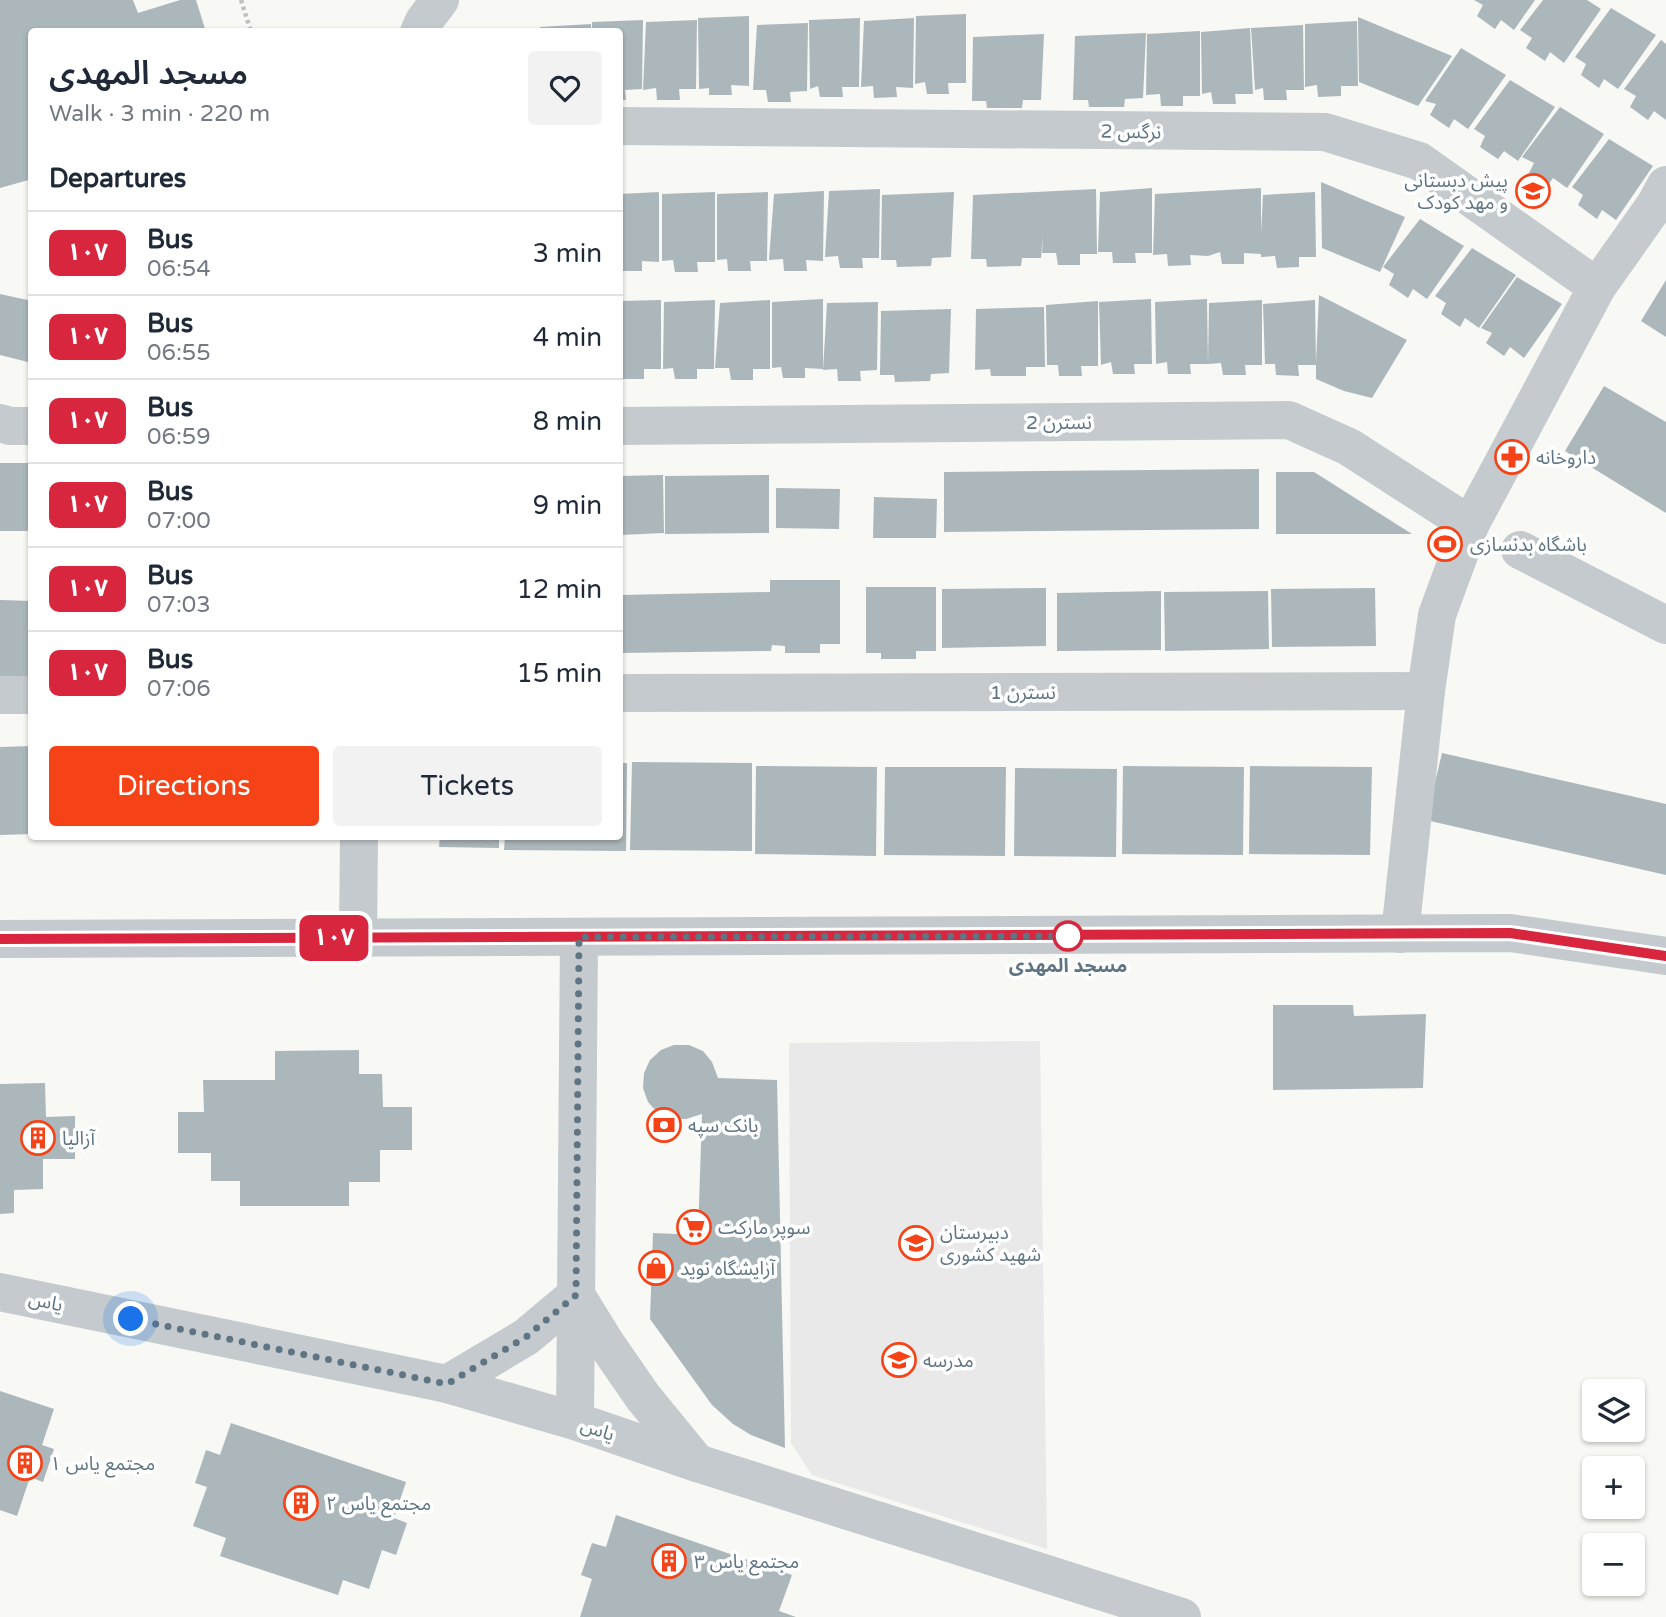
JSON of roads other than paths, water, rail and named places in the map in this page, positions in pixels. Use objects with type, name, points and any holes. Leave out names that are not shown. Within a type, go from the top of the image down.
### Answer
[{"type":"street","points":[[422,28],[440,0]]},
{"type":"street","name":"نرگس 2","points":[[623,126],[1325,132],[1419,161],[1597,287]]},
{"type":"street","points":[[1401,934],[1426,691],[1437,615],[1470,525],[1597,287],[1662,200]]},
{"type":"street","name":"نسترن 2","points":[[623,426],[1289,420],[1349,447],[1470,525]]},
{"type":"street","points":[[0,423],[28,426]]},
{"type":"street","points":[[1521,550],[1666,625]]},
{"type":"street","name":"نسترن 1","points":[[623,693],[1426,691]]},
{"type":"street","points":[[0,695],[28,695]]},
{"type":"street","points":[[358,938],[359,840]]},
{"type":"street","points":[[0,939],[1510,933],[1666,956]]},
{"type":"street","points":[[575,1421],[579,937]]},
{"type":"street","name":"یاس","points":[[0,1292],[447,1384],[575,1421],[697,1463],[1182,1617]]},
{"type":"street","points":[[447,1384],[526,1337],[576,1295]]},
{"type":"street","points":[[576,1295],[643,1397],[697,1463]]},
{"type":"place","name":"پیش دبستانی و مهد کودک","points":[[1533,191]]},
{"type":"place","name":"داروخانه","points":[[1512,457]]},
{"type":"place","name":"باشگاه بدنسازی","points":[[1445,544]]},
{"type":"place","name":"مسجد المهدی","points":[[1068,936]]},
{"type":"place","name":"بانک سپه","points":[[664,1125]]},
{"type":"place","name":"آزالیا","points":[[38,1138]]},
{"type":"place","name":"سوپر مارکت","points":[[694,1227]]},
{"type":"place","name":"دبیرستان شهید کشوری","points":[[916,1243]]},
{"type":"place","name":"آرایشگاه نوید","points":[[656,1268]]},
{"type":"place","name":"مدرسه","points":[[899,1360]]},
{"type":"place","name":"مجتمع یاس ۱","points":[[25,1463]]},
{"type":"place","name":"مجتمع یاس ۲","points":[[301,1503]]},
{"type":"place","name":"مجتمع یاس ۳","points":[[669,1561]]}]
